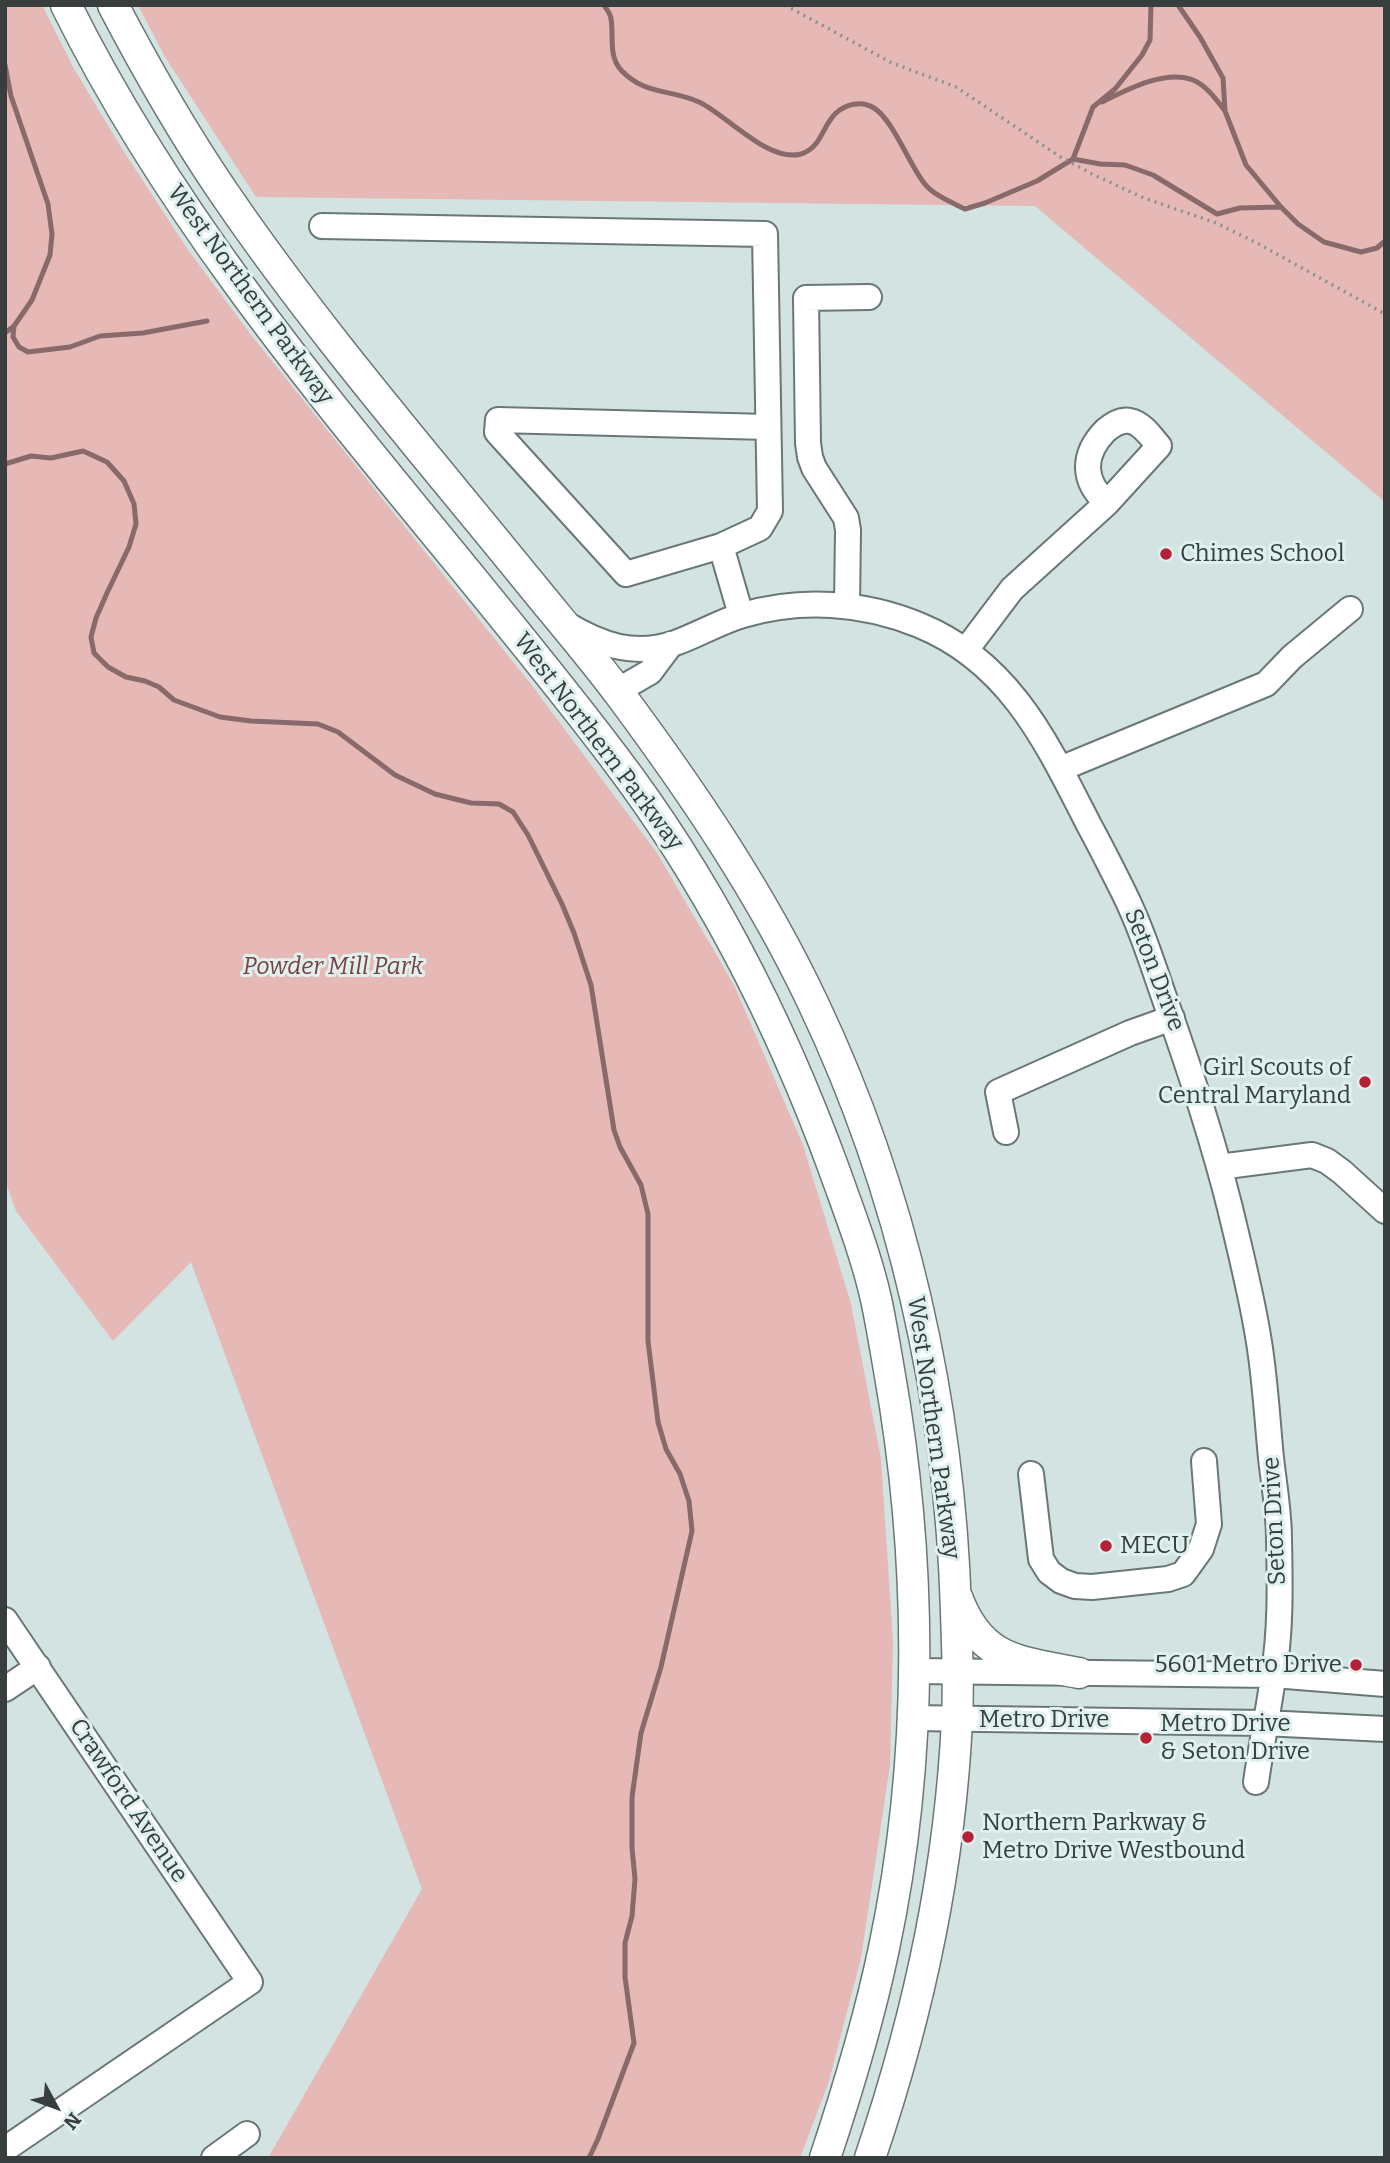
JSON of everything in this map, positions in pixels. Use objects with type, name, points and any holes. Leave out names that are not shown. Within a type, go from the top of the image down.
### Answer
[{"type":"main road","name":"West Northern Parkway","points":[[66,5],[131,124],[175,196],[227,270],[360,442],[571,701],[656,814],[686,860],[767,1009],[793,1066],[855,1222],[876,1298],[899,1425],[913,1578],[915,1671],[907,1804],[886,1942],[856,2065],[825,2158]]},
{"type":"main road","name":"West Northern Parkway","points":[[113,5],[192,144],[258,241],[617,691],[688,788],[738,863],[813,1003],[870,1143],[893,1214],[926,1347],[949,1505],[958,1672],[957,1720],[949,1810],[927,1950],[910,2025],[870,2158]]},
{"type":"main road","points":[[571,701],[617,691]]},
{"type":"main road","points":[[955,1592],[977,1632],[1002,1655],[1012,1660],[1079,1673]]},
{"type":"street","points":[[322,226],[765,234],[770,512],[760,528],[721,546],[626,574],[497,432],[498,420],[768,427]]},
{"type":"street","points":[[847,606],[846,518],[814,468],[808,443],[806,298],[869,297]]},
{"type":"street","points":[[966,650],[1012,589],[1107,503]]},
{"type":"street","points":[[721,546],[741,615]]},
{"type":"street","name":"Seton Drive","points":[[560,620],[589,637],[625,649],[671,644],[741,615],[802,604],[847,606],[897,617],[966,650],[1023,706],[1060,769],[1125,894],[1192,1074],[1244,1263],[1258,1334],[1279,1535],[1279,1609],[1274,1675],[1256,1782]]},
{"type":"street","points":[[1060,769],[1266,684],[1292,657],[1350,609]]},
{"type":"street","points":[[617,691],[650,673],[671,644]]},
{"type":"street","points":[[1006,1132],[998,1092],[1130,1033],[1172,1018]]},
{"type":"street","points":[[1219,1167],[1312,1155],[1327,1161],[1342,1172],[1385,1210]]},
{"type":"street","points":[[1031,1474],[1041,1559],[1049,1572],[1061,1581],[1092,1587],[1168,1579],[1183,1574],[1201,1549],[1209,1524],[1204,1461]]},
{"type":"street","name":"Crawford Avenue","points":[[5,1620],[250,1982],[5,2149]]},
{"type":"street","points":[[5,1689],[38,1667]]},
{"type":"street","name":"Metro Drive","points":[[915,1671],[1274,1675],[1385,1684]]},
{"type":"street","name":"Metro Drive","points":[[913,1718],[1264,1723],[1385,1729]]},
{"type":"street","points":[[214,2158],[247,2134]]},
{"type":"path","points":[[785,5],[892,63],[956,87],[1059,156],[1092,174],[1144,198],[1216,223],[1385,314]]},
{"type":"green space","name":"Powder Mill Park","points":[[5,5],[42,5],[73,67],[186,247],[251,335],[530,683],[657,853],[734,985],[803,1145],[851,1304],[881,1459],[893,1642],[890,1765],[861,1958],[829,2081],[800,2158],[268,2158],[422,1889],[191,1262],[113,1341],[16,1211],[5,1180]]},
{"type":"green space","points":[[138,5],[1385,5],[1385,502],[1035,206],[256,197],[165,57]]},
{"type":"waterway","points":[[604,5],[611,17],[614,58],[621,70],[639,84],[699,102],[762,145],[788,155],[801,154],[813,147],[831,119],[843,108],[853,104],[869,106],[888,122],[918,175],[928,187],[965,209],[1037,181],[1073,159],[1093,107],[1115,89],[1142,55],[1150,40],[1151,5]]},
{"type":"waterway","points":[[1178,5],[1223,78],[1225,111],[1246,165],[1281,207],[1298,224],[1324,242],[1361,252],[1377,248],[1385,241]]},
{"type":"waterway","points":[[5,65],[11,96],[48,204],[52,234],[50,255],[32,300],[14,326],[5,333]]},
{"type":"waterway","points":[[1102,102],[1146,82],[1182,77],[1203,86],[1225,111]]},
{"type":"waterway","points":[[1073,159],[1125,165],[1153,175],[1217,214],[1240,208],[1281,207]]},
{"type":"waterway","points":[[14,326],[13,337],[19,347],[28,352],[70,347],[100,336],[143,333],[207,321]]},
{"type":"waterway","points":[[5,464],[31,456],[51,458],[83,451],[107,462],[124,481],[134,504],[136,524],[129,547],[96,618],[91,637],[94,653],[108,667],[126,677],[159,687],[174,700],[220,717],[318,724],[338,732],[395,775],[435,794],[471,803],[499,804],[513,812],[528,835],[574,933],[591,985],[614,1130],[620,1147],[641,1185],[648,1214],[648,1341],[658,1422],[666,1449],[680,1474],[689,1501],[692,1531],[661,1667],[641,1733],[632,1797],[635,1879],[632,1916],[625,1943],[625,1977],[634,2043],[589,2158]]},
{"type":"place","name":"Chimes School","points":[[1166,554]]},
{"type":"place","name":"Girl Scouts of Central Maryland","points":[[1365,1082]]},
{"type":"place","name":"MECU","points":[[1106,1546]]},
{"type":"place","name":"5601 Metro Drive","points":[[1356,1665]]},
{"type":"place","name":"Metro Drive & Seton Drive","points":[[1146,1738]]},
{"type":"place","name":"Northern Parkway & Metro Drive Westbound","points":[[968,1837]]}]
